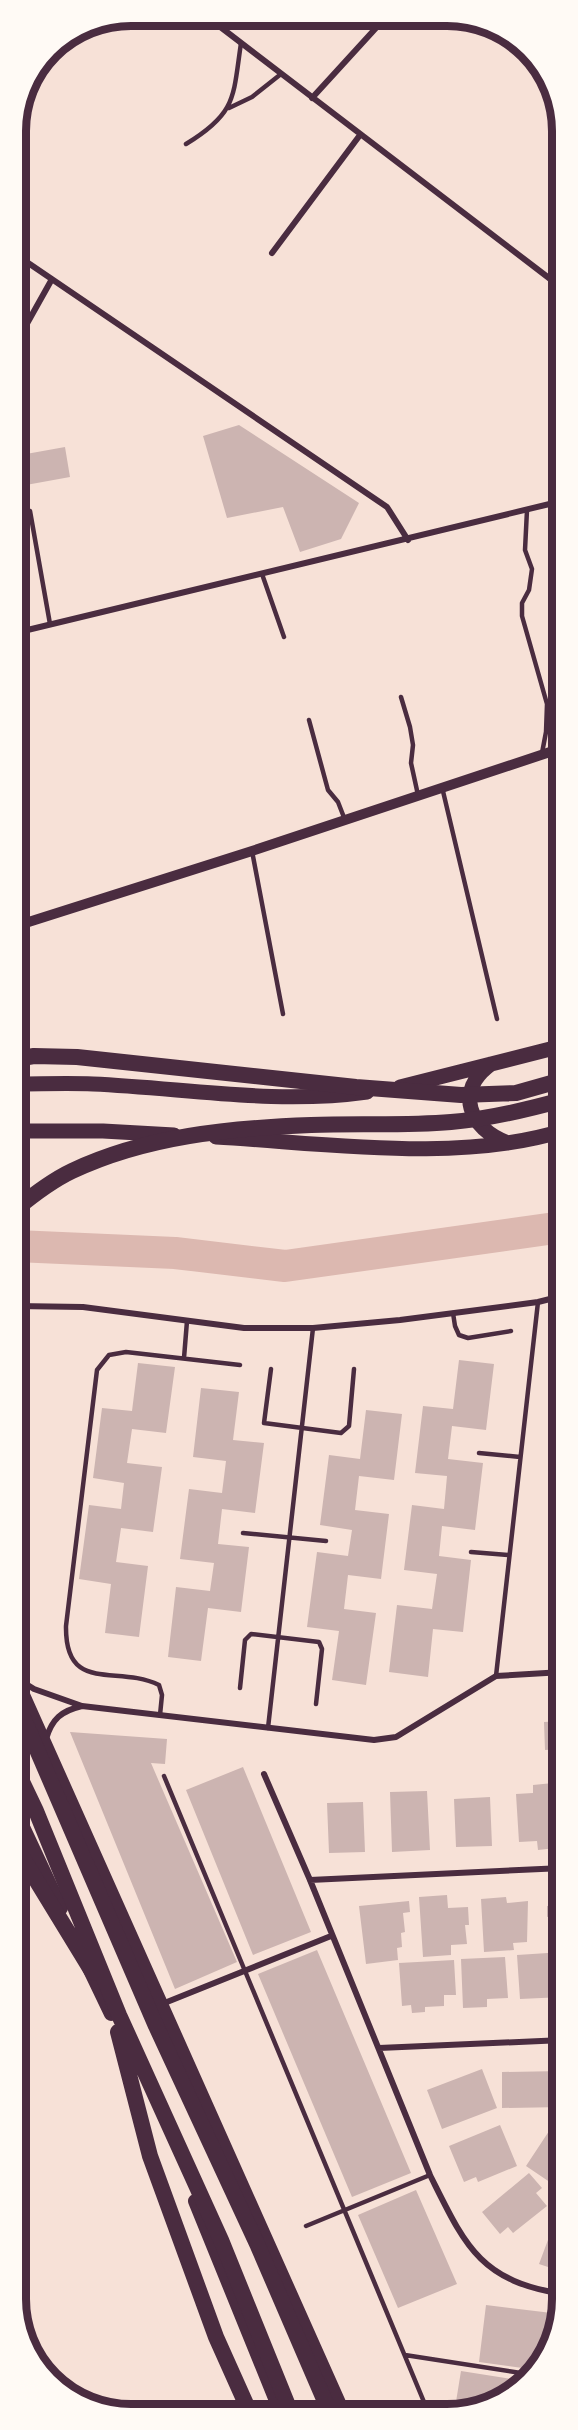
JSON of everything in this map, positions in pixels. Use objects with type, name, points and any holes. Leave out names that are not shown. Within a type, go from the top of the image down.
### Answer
[{"type":"highway","points":[[26,1084],[93,1084],[206,1094],[301,1098],[357,1094],[402,1087],[552,1048]]},
{"type":"highway","points":[[26,1057],[77,1057],[334,1085],[461,1095],[516,1093],[552,1083]]},
{"type":"highway","points":[[493,1062],[474,1081],[470,1094],[471,1108],[476,1122],[485,1132],[510,1144]]},
{"type":"highway","points":[[26,1201],[40,1189],[72,1171],[131,1149],[188,1135],[311,1125],[452,1122],[500,1116],[552,1103]]},
{"type":"highway","points":[[26,1131],[103,1131],[422,1149],[510,1144],[552,1134]]},
{"type":"highway","points":[[26,1724],[156,2026],[258,2246],[326,2404]]},
{"type":"highway","points":[[26,1791],[118,2021],[221,2240],[279,2404]]},
{"type":"highway","points":[[26,1864],[118,2021],[150,2156],[216,2337],[246,2404]]},
{"type":"main road","points":[[26,1700],[340,2404]]},
{"type":"main road","points":[[26,1832],[118,2021]]},
{"type":"street","points":[[220,26],[552,280]]},
{"type":"street","points":[[312,98],[378,26]]},
{"type":"street","points":[[272,253],[360,135]]},
{"type":"street","points":[[26,261],[387,507],[408,540]]},
{"type":"street","points":[[26,325],[52,279]]},
{"type":"street","points":[[26,630],[552,504]]},
{"type":"street","points":[[26,923],[252,851],[552,751]]},
{"type":"street","points":[[26,1306],[83,1307],[244,1328],[313,1328],[453,1313],[552,1298]]},
{"type":"street","points":[[26,1684],[82,1706],[374,1740],[396,1737],[496,1676],[552,1673]]},
{"type":"street","points":[[45,1743],[49,1729],[59,1715],[82,1706]]},
{"type":"street","points":[[264,1774],[310,1880],[430,2175],[467,2244],[487,2266],[517,2284],[552,2292]]},
{"type":"street","points":[[310,1880],[552,1869]]},
{"type":"street","points":[[162,2004],[331,1936]]},
{"type":"street","points":[[379,2048],[552,2040]]},
{"type":"lane","points":[[186,144],[207,131],[228,108],[235,90],[241,43]]},
{"type":"lane","points":[[228,108],[252,97],[281,74]]},
{"type":"lane","points":[[527,510],[525,550],[532,569],[529,590],[522,603],[522,616],[547,704],[546,732],[541,754]]},
{"type":"lane","points":[[30,511],[50,624]]},
{"type":"lane","points":[[262,574],[284,637]]},
{"type":"lane","points":[[401,697],[410,727],[411,763],[418,795]]},
{"type":"lane","points":[[309,720],[328,790],[338,802],[345,820]]},
{"type":"lane","points":[[442,787],[497,1019]]},
{"type":"lane","points":[[252,851],[283,1014]]},
{"type":"lane","points":[[496,1676],[538,1302]]},
{"type":"lane","points":[[453,1313],[459,1335],[468,1338],[511,1331]]},
{"type":"lane","points":[[183,1358],[187,1322]]},
{"type":"lane","points":[[268,1728],[313,1328]]},
{"type":"lane","points":[[160,1715],[162,1695],[159,1685],[148,1680],[90,1673],[75,1664],[66,1647],[66,1626],[97,1370],[109,1355],[126,1352],[240,1365]]},
{"type":"lane","points":[[271,1369],[264,1423],[340,1433],[349,1426],[354,1369]]},
{"type":"lane","points":[[479,1453],[520,1457]]},
{"type":"lane","points":[[243,1533],[326,1541]]},
{"type":"lane","points":[[471,1552],[508,1555]]},
{"type":"lane","points":[[240,1688],[245,1640],[251,1634],[319,1642],[322,1649],[316,1704]]},
{"type":"lane","points":[[164,1776],[425,2404]]},
{"type":"lane","points":[[306,2226],[430,2175]]},
{"type":"lane","points":[[405,2355],[522,2373]]},
{"type":"building","points":[[239,425],[359,503],[341,539],[300,552],[283,507],[227,518],[203,436]]},
{"type":"building","points":[[65,447],[70,477],[26,485],[26,454]]},
{"type":"building","points":[[459,1360],[494,1364],[486,1430],[452,1426],[448,1459],[483,1463],[475,1530],[442,1526],[439,1556],[471,1560],[463,1632],[433,1629],[428,1677],[389,1672],[397,1605],[432,1609],[437,1574],[404,1570],[412,1505],[444,1509],[447,1476],[415,1473],[423,1406],[453,1409]]},
{"type":"building","points":[[138,1363],[175,1367],[166,1433],[132,1429],[127,1463],[162,1467],[153,1532],[121,1528],[116,1562],[148,1566],[139,1637],[105,1633],[111,1584],[79,1579],[89,1505],[121,1509],[124,1483],[93,1478],[102,1408],[132,1411]]},
{"type":"building","points":[[201,1388],[239,1392],[233,1440],[264,1443],[255,1513],[222,1509],[218,1544],[249,1547],[241,1612],[208,1608],[201,1661],[168,1657],[176,1587],[210,1591],[214,1563],[180,1559],[189,1489],[222,1493],[226,1461],[193,1457]]},
{"type":"building","points":[[366,1410],[402,1414],[394,1480],[359,1476],[355,1510],[389,1514],[381,1579],[348,1575],[344,1609],[376,1613],[366,1685],[332,1680],[339,1631],[307,1627],[317,1552],[348,1556],[352,1530],[320,1525],[329,1455],[360,1459]]},
{"type":"building","points":[[544,1722],[552,1722],[552,1750],[545,1750]]},
{"type":"building","points":[[70,1732],[167,1739],[165,1764],[151,1763],[237,1962],[175,1989]]},
{"type":"building","points":[[243,1767],[311,1932],[253,1955],[186,1790]]},
{"type":"building","points":[[552,1783],[552,1848],[538,1850],[537,1841],[519,1842],[516,1794],[533,1793],[533,1785]]},
{"type":"building","points":[[427,1791],[430,1850],[392,1852],[390,1792]]},
{"type":"building","points":[[490,1797],[492,1846],[456,1847],[454,1799]]},
{"type":"building","points":[[363,1802],[365,1852],[329,1853],[327,1803]]},
{"type":"building","points":[[447,1895],[448,1908],[468,1907],[469,1925],[465,1925],[467,1944],[451,1945],[451,1955],[423,1957],[419,1897]]},
{"type":"building","points":[[506,1897],[507,1903],[528,1901],[527,1942],[513,1943],[514,1950],[484,1952],[481,1899]]},
{"type":"building","points":[[409,1901],[410,1912],[403,1913],[405,1932],[401,1933],[402,1947],[397,1948],[398,1960],[366,1964],[359,1906]]},
{"type":"building","points":[[547,1906],[552,1906],[552,1932],[551,1916],[547,1917]]},
{"type":"building","points":[[317,1950],[411,2173],[352,2197],[258,1974]]},
{"type":"building","points":[[552,1953],[552,1998],[520,1999],[517,1955]]},
{"type":"building","points":[[505,1957],[508,1998],[487,1999],[487,2007],[463,2008],[461,1959]]},
{"type":"building","points":[[454,1960],[456,1995],[444,1995],[444,2006],[425,2007],[425,2012],[412,2013],[411,2005],[402,2006],[399,1963]]},
{"type":"building","points":[[482,2069],[497,2108],[442,2129],[427,2090]]},
{"type":"building","points":[[552,2071],[552,2107],[502,2108],[502,2072]]},
{"type":"building","points":[[500,2125],[517,2166],[478,2182],[476,2177],[464,2182],[449,2146]]},
{"type":"building","points":[[552,2127],[552,2184],[526,2166]]},
{"type":"building","points":[[529,2173],[542,2188],[536,2193],[547,2206],[513,2233],[508,2227],[500,2234],[482,2212]]},
{"type":"building","points":[[416,2190],[457,2284],[398,2308],[358,2215]]},
{"type":"building","points":[[552,2229],[552,2268],[539,2264]]},
{"type":"building","points":[[486,2305],[552,2313],[544,2339],[526,2369],[479,2362]]},
{"type":"building","points":[[461,2371],[515,2379],[494,2394],[456,2404]]},
{"type":"waterway","points":[[26,1246],[175,1253],[285,1266],[552,1228]]}]
